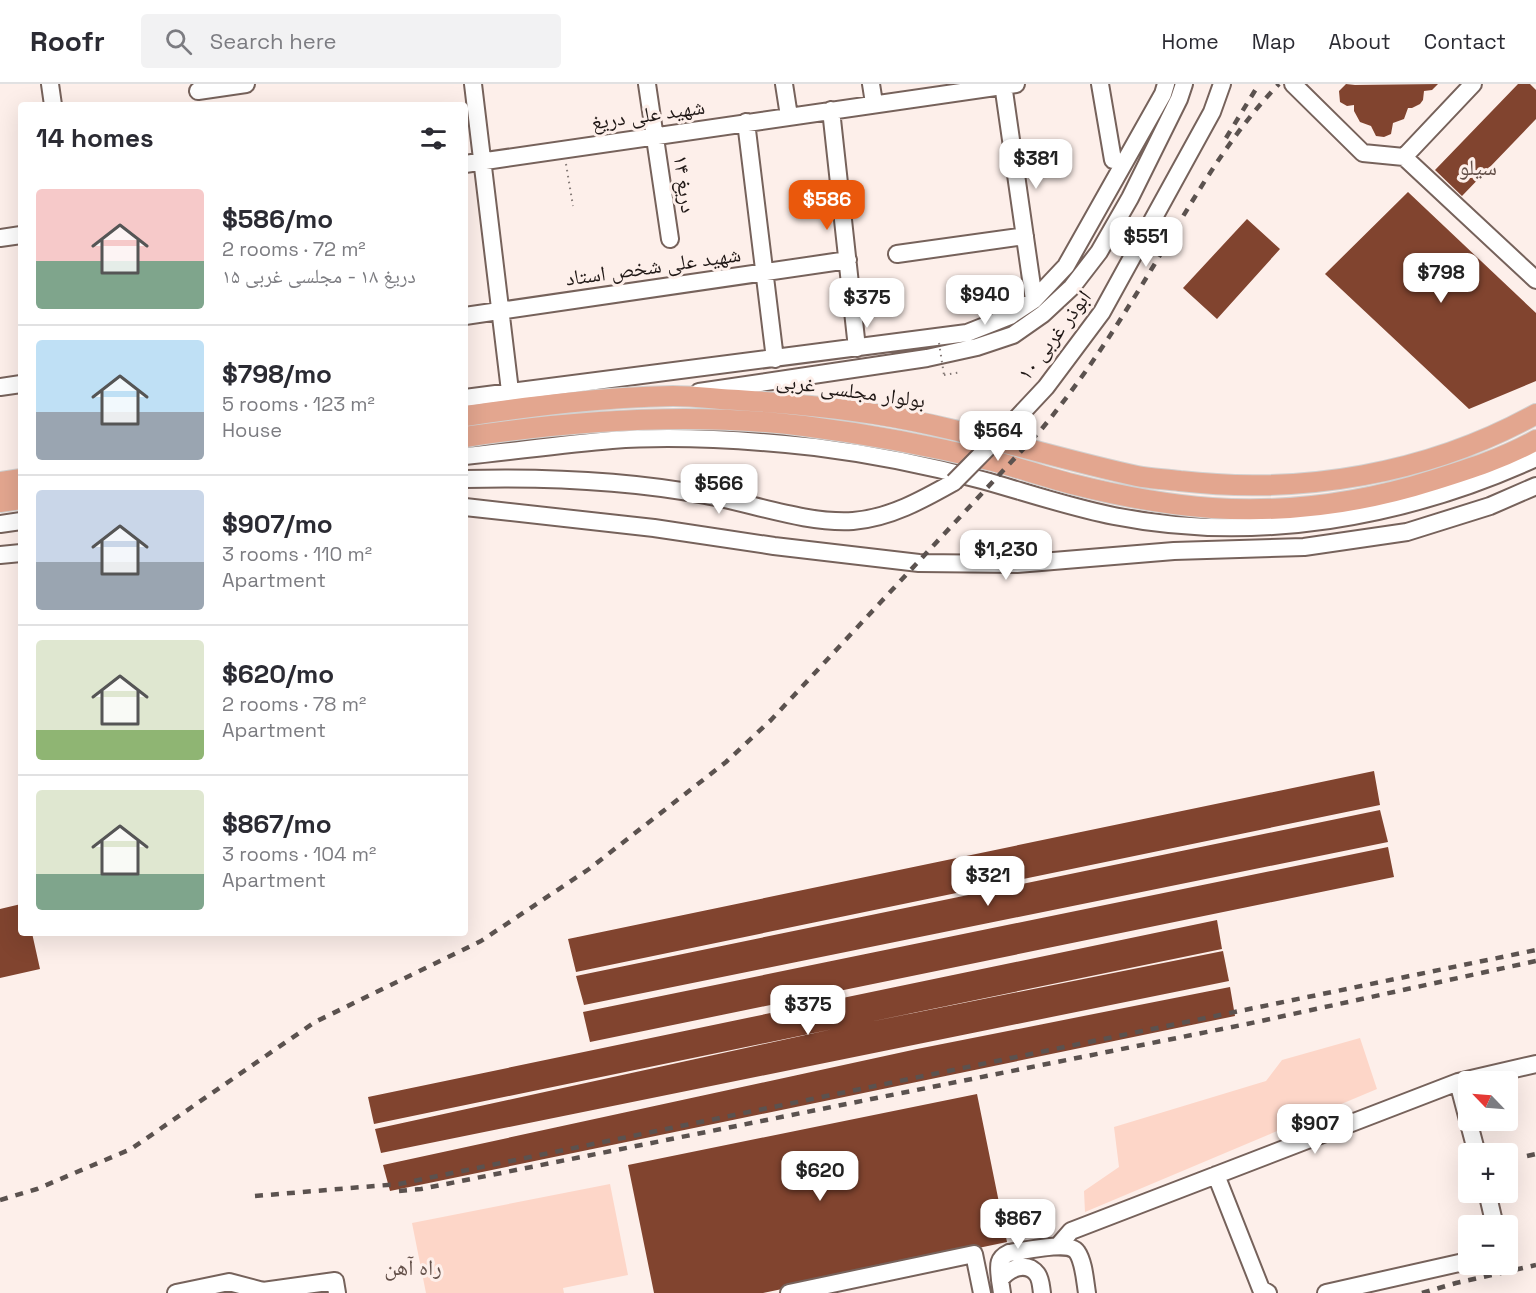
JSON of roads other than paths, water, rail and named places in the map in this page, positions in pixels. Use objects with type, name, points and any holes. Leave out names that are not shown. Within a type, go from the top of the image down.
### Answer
[{"type":"main road","name":"بولوار مجلسی غربی","points":[[468,416],[583,401],[675,396],[801,405],[877,414],[1012,443],[1054,456],[1140,476],[1213,485],[1268,486],[1331,482],[1398,469],[1466,447],[1536,414]]},
{"type":"main road","name":"بولوار مجلسی غربی","points":[[468,437],[615,420],[701,419],[803,426],[924,445],[996,462],[1072,484],[1134,497],[1210,508],[1268,510],[1334,504],[1402,490],[1472,468],[1536,440]]},
{"type":"main road","points":[[0,482],[18,479]]},
{"type":"main road","points":[[0,502],[18,499]]},
{"type":"street","points":[[50,84],[53,102]]},
{"type":"street","points":[[198,93],[246,84]]},
{"type":"street","points":[[473,84],[510,391]]},
{"type":"street","name":"دریغ ۱۴","points":[[647,84],[670,239]]},
{"type":"street","points":[[784,84],[789,116]]},
{"type":"street","points":[[871,84],[874,103]]},
{"type":"street","points":[[1100,84],[1113,160]]},
{"type":"street","points":[[468,398],[967,333],[1010,316],[1034,300],[1066,266],[1163,94],[1166,84]]},
{"type":"street","name":"ابوذر غربی ۱۰","points":[[675,396],[927,358],[977,347],[1013,335],[1043,314],[1072,288],[1099,252],[1130,198],[1179,99],[1184,84]]},
{"type":"street","name":"ابوذر غربی ۱۰","points":[[468,479],[556,478],[646,486],[704,494],[816,519],[852,521],[886,515],[923,500],[954,482],[1017,418],[1052,379],[1102,312],[1212,112],[1222,84]]},
{"type":"street","points":[[1293,84],[1362,153],[1404,157],[1536,280]]},
{"type":"street","points":[[1404,157],[1473,84]]},
{"type":"street","points":[[1007,85],[1034,300]]},
{"type":"street","name":"شهید علی دریغ","points":[[468,164],[1007,85]]},
{"type":"street","points":[[831,110],[857,348]]},
{"type":"street","points":[[746,122],[775,359]]},
{"type":"street","points":[[0,238],[18,235]]},
{"type":"street","points":[[897,254],[1025,236]]},
{"type":"street","name":"شهید علی شخص استاد","points":[[468,316],[848,260]]},
{"type":"street","points":[[0,387],[18,384]]},
{"type":"street","points":[[468,456],[615,440],[691,439],[814,447],[924,466],[1114,516],[1164,523],[1215,526],[1279,526],[1332,520],[1386,510],[1450,492],[1498,475],[1536,458]]},
{"type":"street","points":[[468,507],[654,528],[774,546],[919,563],[1017,564],[1174,552],[1304,546],[1407,532],[1490,506],[1536,486]]},
{"type":"street","points":[[0,524],[18,521]]},
{"type":"street","points":[[0,555],[18,553]]},
{"type":"street","points":[[1506,1071],[1536,1064]]},
{"type":"street","points":[[1058,1246],[1071,1231],[1458,1082]]},
{"type":"street","points":[[1216,1175],[1261,1289],[1268,1293]]},
{"type":"street","points":[[1001,1287],[998,1265],[1003,1256],[1009,1253],[1067,1245],[1077,1250],[1087,1293]]},
{"type":"street","points":[[789,1293],[974,1254],[982,1293]]},
{"type":"street","points":[[1326,1293],[1458,1263]]},
{"type":"street","points":[[1001,1287],[1013,1268],[1026,1268],[1039,1276],[1042,1293]]},
{"type":"street","points":[[176,1293],[229,1282],[263,1291],[335,1281],[337,1293]]},
{"type":"railway","points":[[1226,138],[1259,84]]},
{"type":"railway","points":[[0,1200],[37,1189],[131,1149],[315,1022],[481,941],[589,869],[726,762],[771,720],[1040,431],[1076,385],[1109,337],[1217,162],[1236,135],[1279,84]]},
{"type":"railway","points":[[255,1196],[399,1184],[1536,950]]},
{"type":"railway","points":[[399,1191],[421,1189],[1247,1024],[1536,961]]},
{"type":"railway","points":[[1527,1156],[1536,1154]]},
{"type":"railway","points":[[1422,1293],[1536,1265]]},
{"type":"district","name":"سیلو","points":[[1478,167]]},
{"type":"district","name":"راه آهن","points":[[413,1267]]}]
